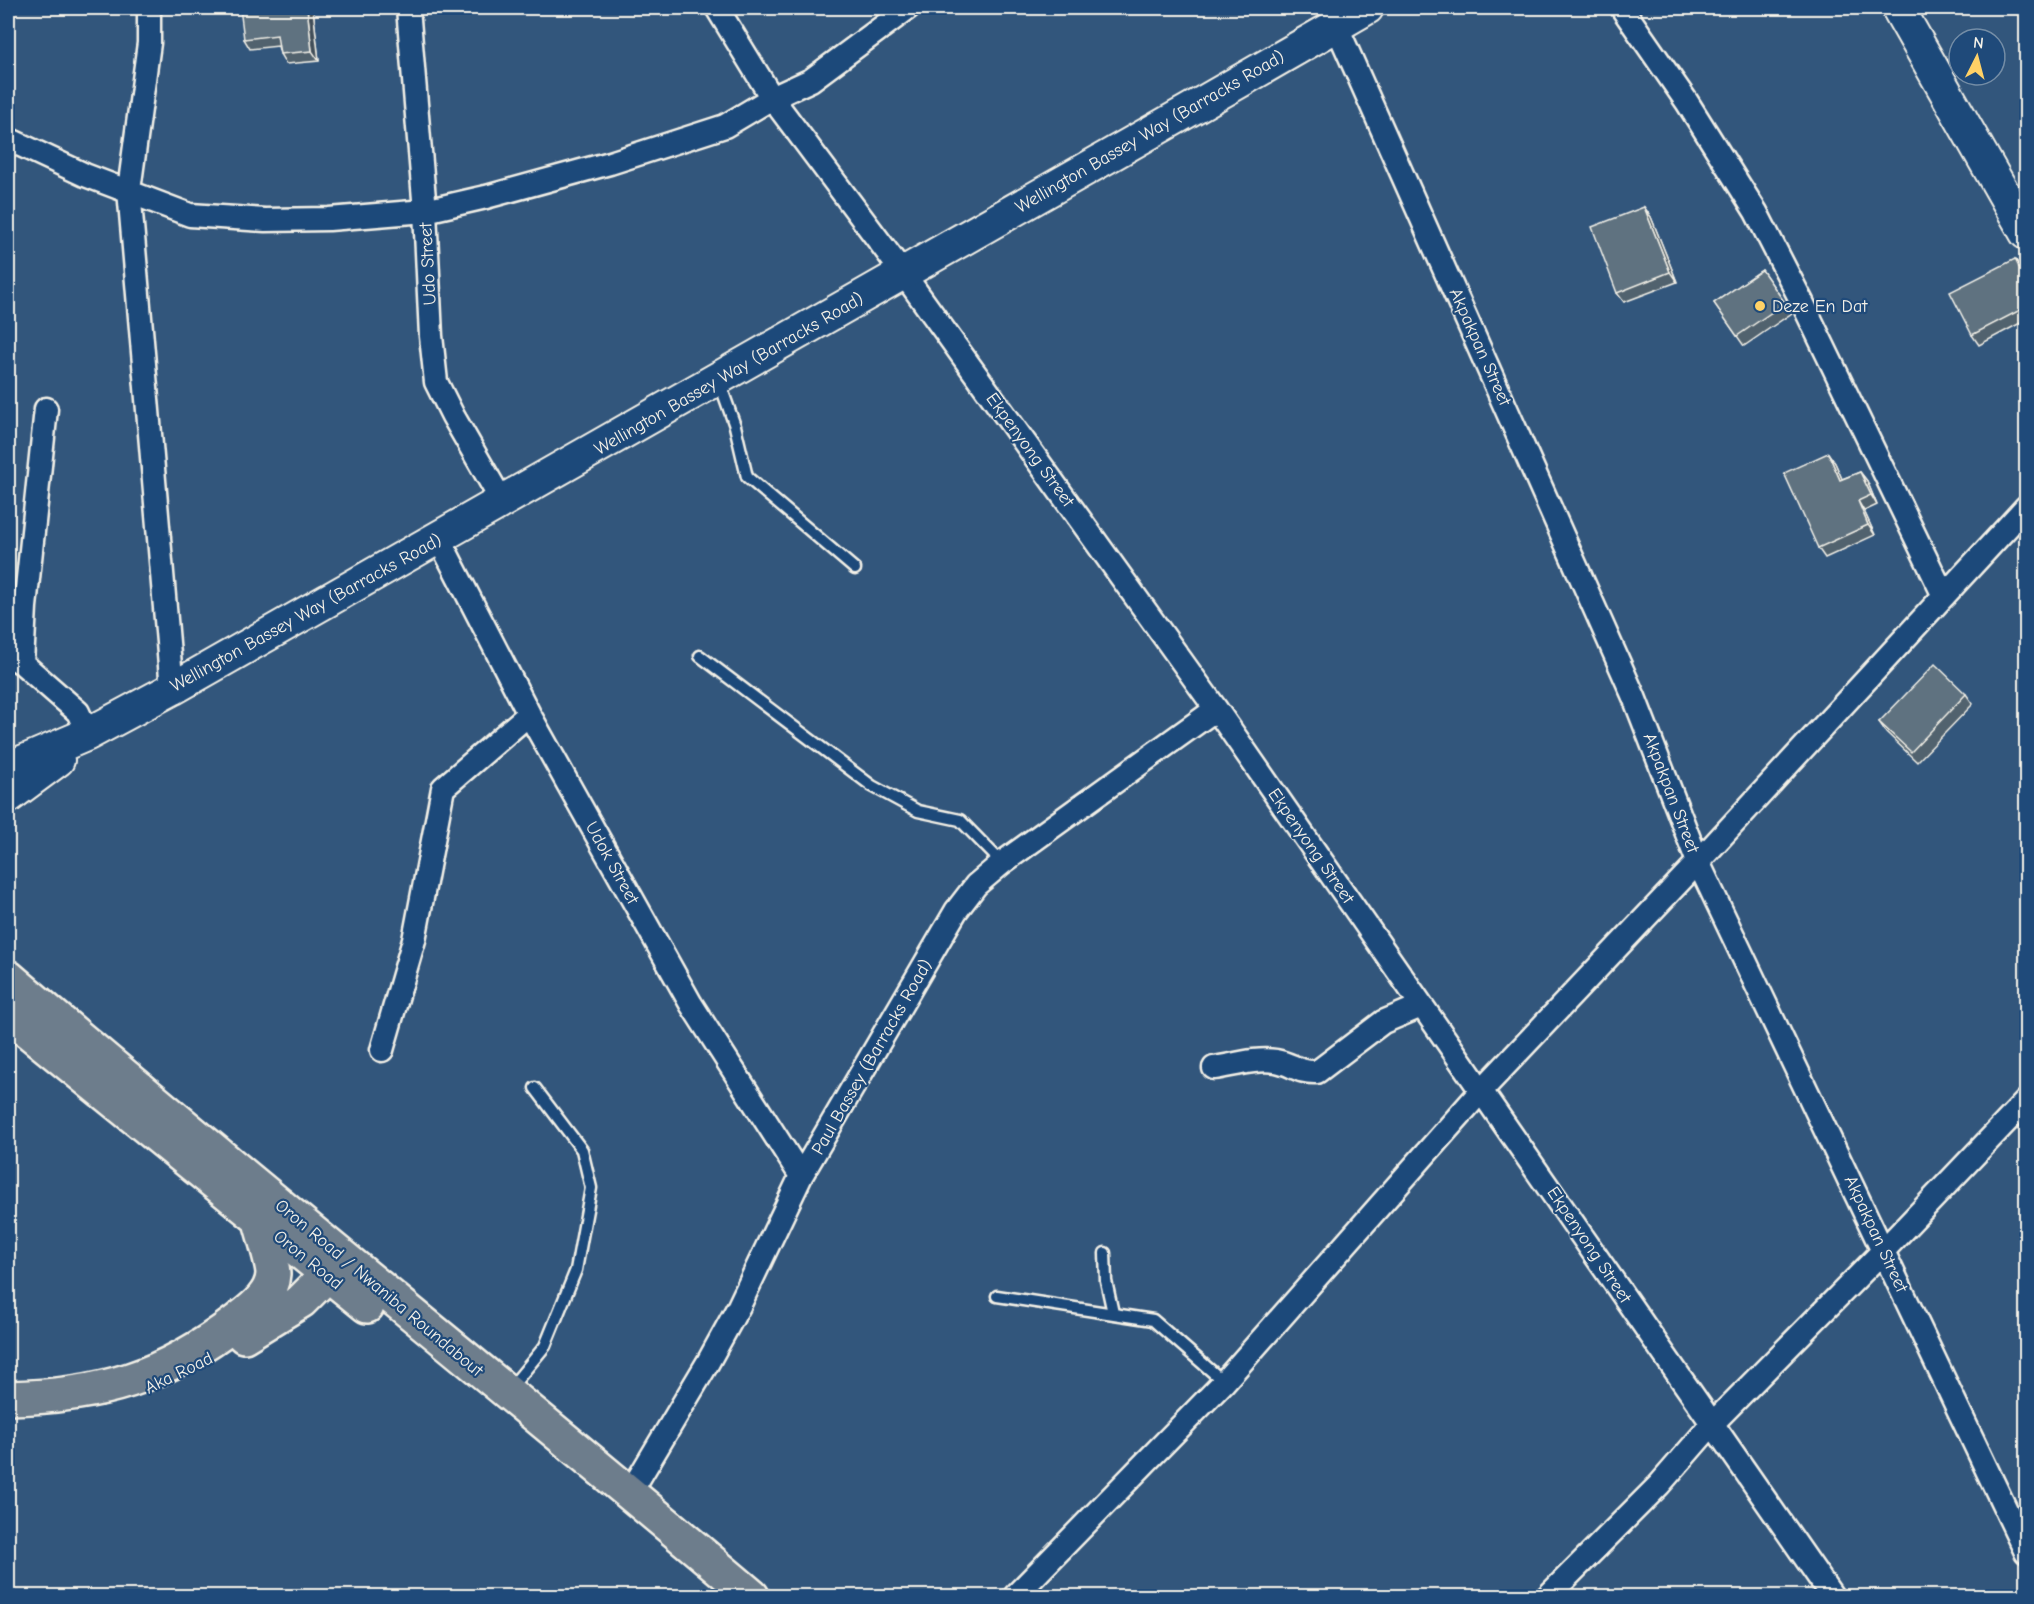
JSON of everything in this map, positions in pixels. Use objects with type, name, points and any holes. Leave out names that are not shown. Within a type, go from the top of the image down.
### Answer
[{"type":"highway","name":"Oron Road / Nwaniba Roundabout","points":[[8,976],[149,1098],[752,1596]]},
{"type":"highway","name":"Oron Road","points":[[8,1015],[720,1596]]},
{"type":"highway","points":[[8,1398],[77,1393],[137,1379],[164,1368],[232,1324],[255,1307],[267,1292],[273,1274],[260,1221]]},
{"type":"highway","name":"Aka Road","points":[[8,1413],[77,1409],[164,1385],[301,1301],[327,1275]]},
{"type":"main road","name":"Wellington Bassey Way (Barracks Road)","points":[[88,734],[719,381],[903,273],[1367,8]]},
{"type":"main road","points":[[1898,8],[2026,233]]},
{"type":"main road","points":[[8,768],[88,734]]},
{"type":"main road","points":[[8,797],[45,771],[88,734]]},
{"type":"street","points":[[149,8],[149,43],[129,190],[172,689]]},
{"type":"street","name":"Udo Street","points":[[408,8],[436,382],[503,503]]},
{"type":"street","name":"Ekpenyong Street","points":[[717,8],[772,98],[903,273],[1216,709],[1832,1596]]},
{"type":"street","points":[[8,139],[85,175],[190,215],[265,220],[425,211],[610,163],[725,126],[772,98],[811,80],[908,8]]},
{"type":"street","points":[[1622,8],[1687,102],[1756,212],[1944,596]]},
{"type":"street","name":"Akpakpan Street","points":[[1336,25],[1634,697],[1698,862],[2026,1552]]},
{"type":"street","points":[[46,410],[25,607],[15,659],[78,712],[88,734]]},
{"type":"street","points":[[1015,1596],[1224,1382],[1481,1091],[1698,862],[2026,507]]},
{"type":"street","name":"Udok Street","points":[[439,539],[529,714],[691,1004],[801,1176]]},
{"type":"street","name":"Paul Bassey (Barracks Road)","points":[[630,1493],[740,1306],[801,1176],[956,911],[976,885],[1002,863],[1216,709]]},
{"type":"street","points":[[382,1050],[414,940],[443,788],[529,714]]},
{"type":"street","points":[[1214,1068],[1255,1061],[1278,1061],[1305,1073],[1317,1072],[1383,1023],[1421,1006]]},
{"type":"street","points":[[1548,1596],[1659,1485],[1712,1424],[1884,1250],[2026,1101]]},
{"type":"lane","points":[[719,381],[735,426],[747,477],[855,569]]},
{"type":"lane","points":[[700,656],[872,786],[918,811],[960,820],[1002,863]]},
{"type":"lane","points":[[506,1393],[545,1346],[576,1270],[591,1188],[582,1150],[535,1088]]},
{"type":"lane","points":[[1105,1253],[1106,1281],[1113,1313]]},
{"type":"lane","points":[[997,1296],[1153,1320],[1224,1382]]},
{"type":"building","points":[[240,8],[307,8],[312,51],[280,54],[277,35],[244,39]]},
{"type":"building","points":[[1644,207],[1670,272],[1617,293],[1592,227]]},
{"type":"building","points":[[2015,259],[2026,282],[2026,307],[1972,335],[1950,292]]},
{"type":"building","points":[[1762,270],[1785,303],[1737,336],[1714,303]]},
{"type":"building","points":[[1828,453],[1840,480],[1860,472],[1871,495],[1858,501],[1868,525],[1818,548],[1784,473]]},
{"type":"building","points":[[1935,664],[1966,694],[1911,752],[1879,722]]},
{"type":"place","name":"Deze En Dat","points":[[1760,306]]}]
